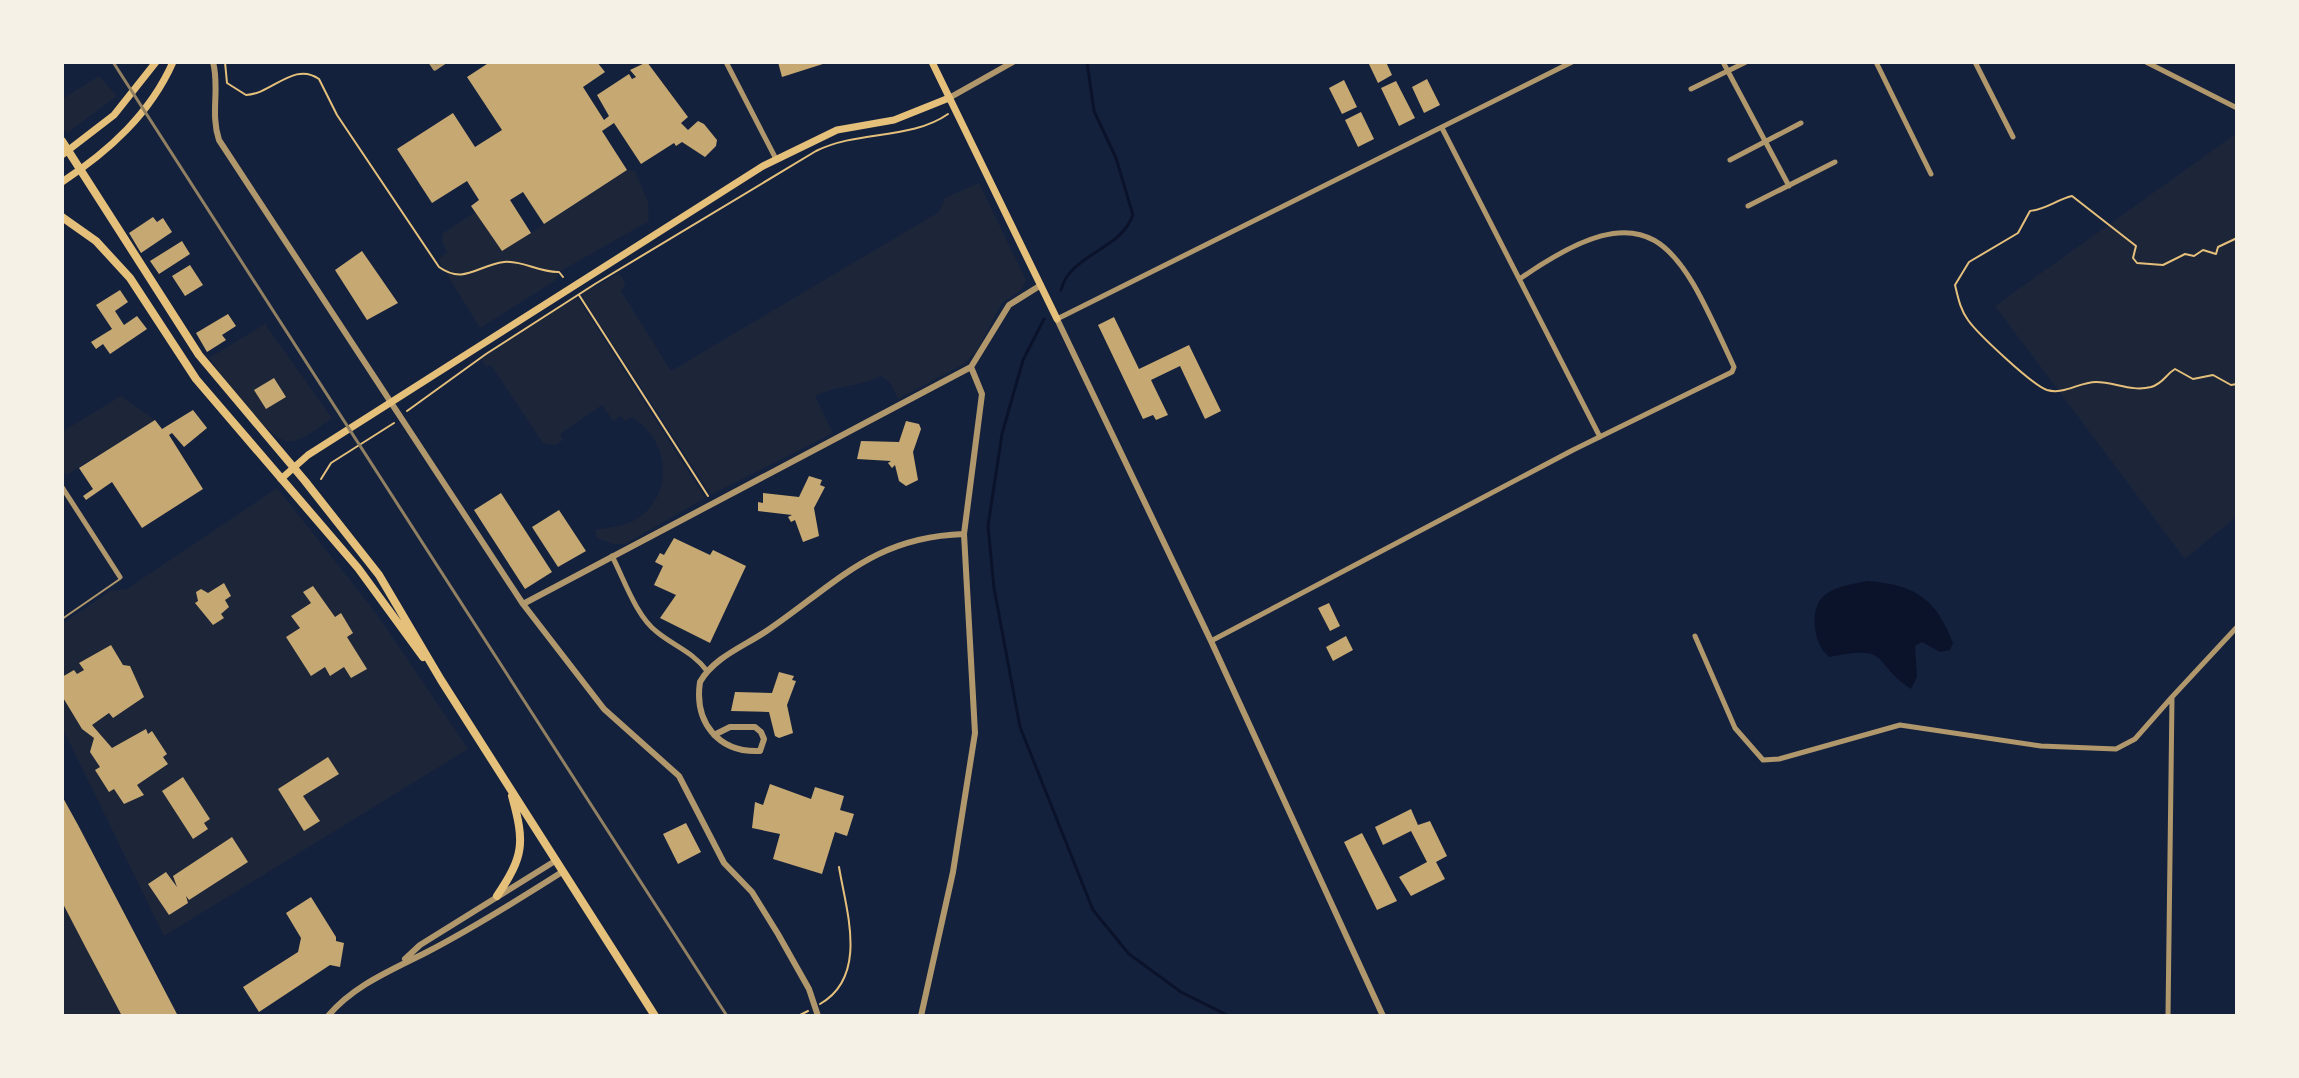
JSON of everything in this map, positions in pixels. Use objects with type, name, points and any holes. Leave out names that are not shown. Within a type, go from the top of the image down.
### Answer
[{"type":"highway","points":[[62,141],[65,153],[80,169],[185,336],[379,575],[441,680],[655,1016]]},
{"type":"highway","points":[[62,217],[96,241],[130,278],[196,379],[358,568],[441,680]]},
{"type":"highway","points":[[497,896],[518,866],[522,837],[508,784]]},
{"type":"main road","points":[[65,153],[114,115],[156,62]]},
{"type":"main road","points":[[62,182],[126,132],[157,94],[173,62]]},
{"type":"main road","points":[[932,62],[1057,319]]},
{"type":"main road","points":[[281,479],[294,467],[560,292],[776,159],[837,130],[894,120],[949,98]]},
{"type":"street","points":[[213,62],[217,77],[212,120],[219,140],[523,604],[604,709],[679,776],[724,863],[752,892],[778,934],[809,989],[818,1016]]},
{"type":"street","points":[[433,65],[444,62]]},
{"type":"street","points":[[726,62],[776,159]]},
{"type":"street","points":[[949,98],[1013,62]]},
{"type":"street","points":[[1383,1016],[1211,641],[1057,319],[1572,62]]},
{"type":"street","points":[[1723,62],[1789,186]]},
{"type":"street","points":[[1691,89],[1746,62]]},
{"type":"street","points":[[1876,62],[1931,174]]},
{"type":"street","points":[[1975,62],[2013,137]]},
{"type":"street","points":[[2146,62],[2158,65],[2237,108]]},
{"type":"street","points":[[1730,160],[1801,123]]},
{"type":"street","points":[[1441,128],[1521,278],[1600,437]]},
{"type":"street","points":[[1748,206],[1835,162]]},
{"type":"street","points":[[1211,641],[1600,437],[1732,372],[1734,367],[1693,280],[1679,258],[1655,241],[1623,233],[1595,236],[1556,254],[1521,278]]},
{"type":"street","points":[[523,604],[971,367],[1009,305],[1041,285]]},
{"type":"street","points":[[921,1016],[953,872],[975,733],[964,534],[982,394],[971,367]]},
{"type":"street","points":[[62,487],[120,577]]},
{"type":"street","points":[[714,735],[730,727],[755,727],[761,732],[763,746],[760,751],[748,752],[724,744],[714,735],[701,717],[698,705],[700,682],[707,671],[859,564],[916,538],[964,534]]},
{"type":"street","points":[[612,555],[645,620],[657,633],[690,653],[707,671]]},
{"type":"street","points":[[1695,636],[1735,728],[1763,760],[1779,759],[1900,725],[2041,746],[2116,749],[2135,739],[2237,627]]},
{"type":"street","points":[[2168,1016],[2172,697]]},
{"type":"street","points":[[399,964],[433,937],[555,861]]},
{"type":"street","points":[[328,1016],[353,993],[399,964],[483,920],[562,872]]},
{"type":"lane","points":[[62,619],[120,577]]},
{"type":"path","points":[[225,62],[227,83],[246,95],[265,92],[294,75],[305,73],[319,79],[368,163],[439,267],[449,274],[468,275],[508,261],[559,272],[563,277]]},
{"type":"path","points":[[404,415],[486,354],[579,294],[822,148],[940,122],[942,116],[937,105]]},
{"type":"path","points":[[2237,238],[2218,247],[2216,254],[2203,250],[2163,265],[2137,263],[2133,258],[2136,246],[2072,196],[2046,209],[2030,211],[2018,233],[1969,262],[1955,285],[1961,308],[1972,326],[2032,381],[2047,390],[2065,390],[2095,382],[2132,390],[2164,382],[2175,369],[2193,379],[2213,375],[2237,384]]},
{"type":"path","points":[[579,294],[708,496]]},
{"type":"path","points":[[321,479],[331,463],[392,424]]},
{"type":"path","points":[[798,1016],[826,1000],[851,964],[852,948],[839,867]]},
{"type":"shaded area","points":[[99,76],[117,96],[67,133],[62,127],[62,99]]},
{"type":"shaded area","points":[[2237,133],[2237,516],[2185,559],[1995,306]]},
{"type":"shaded area","points":[[627,170],[635,171],[648,202],[649,221],[559,272],[556,280],[480,328],[438,260],[447,252],[442,242],[443,233],[477,211],[531,233]]},
{"type":"shaded area","points":[[979,183],[1026,280],[1021,290],[1001,304],[977,351],[964,364],[898,399],[890,382],[881,376],[815,396],[833,433],[711,495],[583,298],[583,292],[619,274],[626,283],[621,291],[671,371],[939,212],[945,198]]},
{"type":"shaded area","points":[[577,297],[705,498],[625,544],[613,544],[597,538],[595,530],[628,523],[650,507],[658,494],[663,466],[653,438],[632,417],[625,421],[621,416],[613,421],[602,405],[560,434],[563,440],[555,445],[543,443],[491,365],[486,367],[481,358]]},
{"type":"shaded area","points":[[265,324],[332,418],[293,441],[278,438],[268,430],[209,358]]},
{"type":"shaded area","points":[[121,396],[155,420],[66,475],[61,452],[65,430]]},
{"type":"shaded area","points":[[277,488],[376,613],[468,749],[164,936],[62,727],[62,624],[110,591],[127,589]]},
{"type":"shaded area","points":[[1868,581],[1899,586],[1922,597],[1939,615],[1953,643],[1950,650],[1940,652],[1922,642],[1915,646],[1917,677],[1911,689],[1872,654],[1829,657],[1818,641],[1815,616],[1822,598],[1836,589]]},
{"type":"shaded area","points":[[62,902],[115,1002],[122,1016],[62,1016]]},
{"type":"building","points":[[490,62],[597,62],[605,72],[583,87],[604,120],[609,116],[597,95],[629,74],[632,79],[636,77],[630,70],[647,62],[688,117],[681,123],[688,130],[698,121],[704,124],[717,140],[716,146],[705,157],[682,142],[676,146],[674,143],[641,164],[614,123],[602,131],[627,170],[544,224],[523,192],[510,200],[531,233],[502,251],[471,206],[479,200],[467,181],[432,203],[397,149],[453,113],[475,147],[502,130],[467,77]]},
{"type":"building","points":[[778,62],[826,62],[826,63],[782,77]]},
{"type":"building","points":[[1368,62],[1386,62],[1392,75],[1378,83]]},
{"type":"building","points":[[1427,79],[1440,105],[1424,113],[1412,87]]},
{"type":"building","points":[[1344,80],[1357,107],[1342,114],[1329,88]]},
{"type":"building","points":[[1396,81],[1415,118],[1399,126],[1381,88]]},
{"type":"building","points":[[1361,112],[1374,139],[1358,147],[1345,120]]},
{"type":"building","points":[[153,217],[157,222],[163,218],[172,232],[141,253],[129,233]]},
{"type":"building","points":[[182,241],[190,254],[159,274],[150,261]]},
{"type":"building","points":[[362,251],[398,303],[367,320],[335,270]]},
{"type":"building","points":[[190,265],[203,285],[185,296],[172,276]]},
{"type":"building","points":[[120,290],[128,302],[115,311],[124,325],[137,316],[147,329],[110,354],[103,344],[96,349],[91,342],[112,329],[96,305]]},
{"type":"building","points":[[228,314],[236,326],[222,335],[226,340],[207,352],[196,333]]},
{"type":"building","points":[[1114,317],[1139,369],[1189,345],[1221,411],[1205,419],[1180,366],[1151,380],[1168,415],[1156,420],[1153,415],[1143,419],[1098,325]]},
{"type":"building","points":[[274,378],[286,397],[266,409],[254,390]]},
{"type":"building","points":[[193,410],[207,428],[184,447],[172,433],[169,435],[203,489],[142,528],[112,482],[86,500],[83,496],[93,489],[79,468],[155,420],[162,429]]},
{"type":"building","points":[[906,421],[919,424],[921,429],[913,452],[918,480],[906,486],[899,481],[895,465],[892,468],[888,463],[891,461],[857,459],[861,441],[899,442]]},
{"type":"building","points":[[809,476],[822,480],[820,485],[825,487],[814,508],[819,536],[803,542],[795,520],[791,522],[788,517],[792,515],[758,511],[758,502],[763,503],[763,493],[799,497]]},
{"type":"building","points":[[501,493],[552,572],[525,589],[474,510]]},
{"type":"building","points":[[559,510],[586,551],[558,567],[532,527]]},
{"type":"building","points":[[674,538],[710,555],[713,550],[746,566],[710,643],[660,618],[676,595],[654,585],[663,566],[655,562],[660,553],[664,555]]},
{"type":"building","points":[[224,583],[231,596],[225,600],[229,607],[221,614],[224,618],[213,625],[195,603],[198,601],[196,592],[201,589],[208,593]]},
{"type":"building","points":[[313,586],[335,617],[341,613],[353,633],[347,637],[367,669],[351,678],[344,667],[330,676],[325,667],[311,676],[286,637],[300,628],[291,616],[311,603],[303,592]]},
{"type":"building","points":[[1329,603],[1340,626],[1330,631],[1318,608]]},
{"type":"building","points":[[1346,636],[1353,650],[1333,661],[1326,647]]},
{"type":"building","points":[[111,645],[123,665],[130,666],[144,697],[113,718],[109,713],[92,725],[112,748],[146,729],[148,734],[152,731],[167,754],[163,757],[168,764],[137,785],[144,795],[124,804],[114,789],[109,792],[95,770],[100,767],[90,752],[94,738],[82,729],[62,696],[62,677],[74,670],[77,674],[84,670],[79,663]]},
{"type":"building","points":[[779,672],[794,676],[792,680],[796,681],[787,705],[793,733],[779,738],[775,736],[769,712],[731,711],[735,692],[772,693]]},
{"type":"building","points":[[328,757],[339,774],[303,796],[320,821],[304,831],[278,789]]},
{"type":"building","points":[[183,777],[210,819],[204,823],[208,829],[193,839],[162,791]]},
{"type":"building","points":[[770,784],[811,799],[815,787],[844,796],[840,810],[854,814],[847,836],[835,832],[822,874],[773,859],[780,834],[752,828],[755,802],[763,805]]},
{"type":"building","points":[[62,796],[178,1016],[122,1016],[87,950],[62,902]]},
{"type":"building","points":[[1411,809],[1418,825],[1430,821],[1447,856],[1436,862],[1445,879],[1411,896],[1399,877],[1427,862],[1411,831],[1383,845],[1375,827]]},
{"type":"building","points":[[686,823],[701,852],[678,864],[663,834]]},
{"type":"building","points":[[1362,833],[1397,901],[1377,910],[1344,842]]},
{"type":"building","points":[[232,837],[248,862],[189,900],[186,896],[188,903],[169,915],[148,884],[166,872],[177,887],[173,876]]},
{"type":"building","points":[[311,897],[336,941],[344,943],[340,967],[330,965],[259,1012],[243,987],[298,952],[301,938],[286,913]]},
{"type":"waterway","points":[[1061,290],[1074,268],[1118,237],[1133,215],[1116,158],[1094,111],[1087,62]]},
{"type":"waterway","points":[[1044,319],[1023,360],[1002,434],[988,526],[994,588],[1020,727],[1093,910],[1129,954],[1181,992],[1229,1016]]},
{"type":"railway","points":[[113,62],[727,1016]]}]
